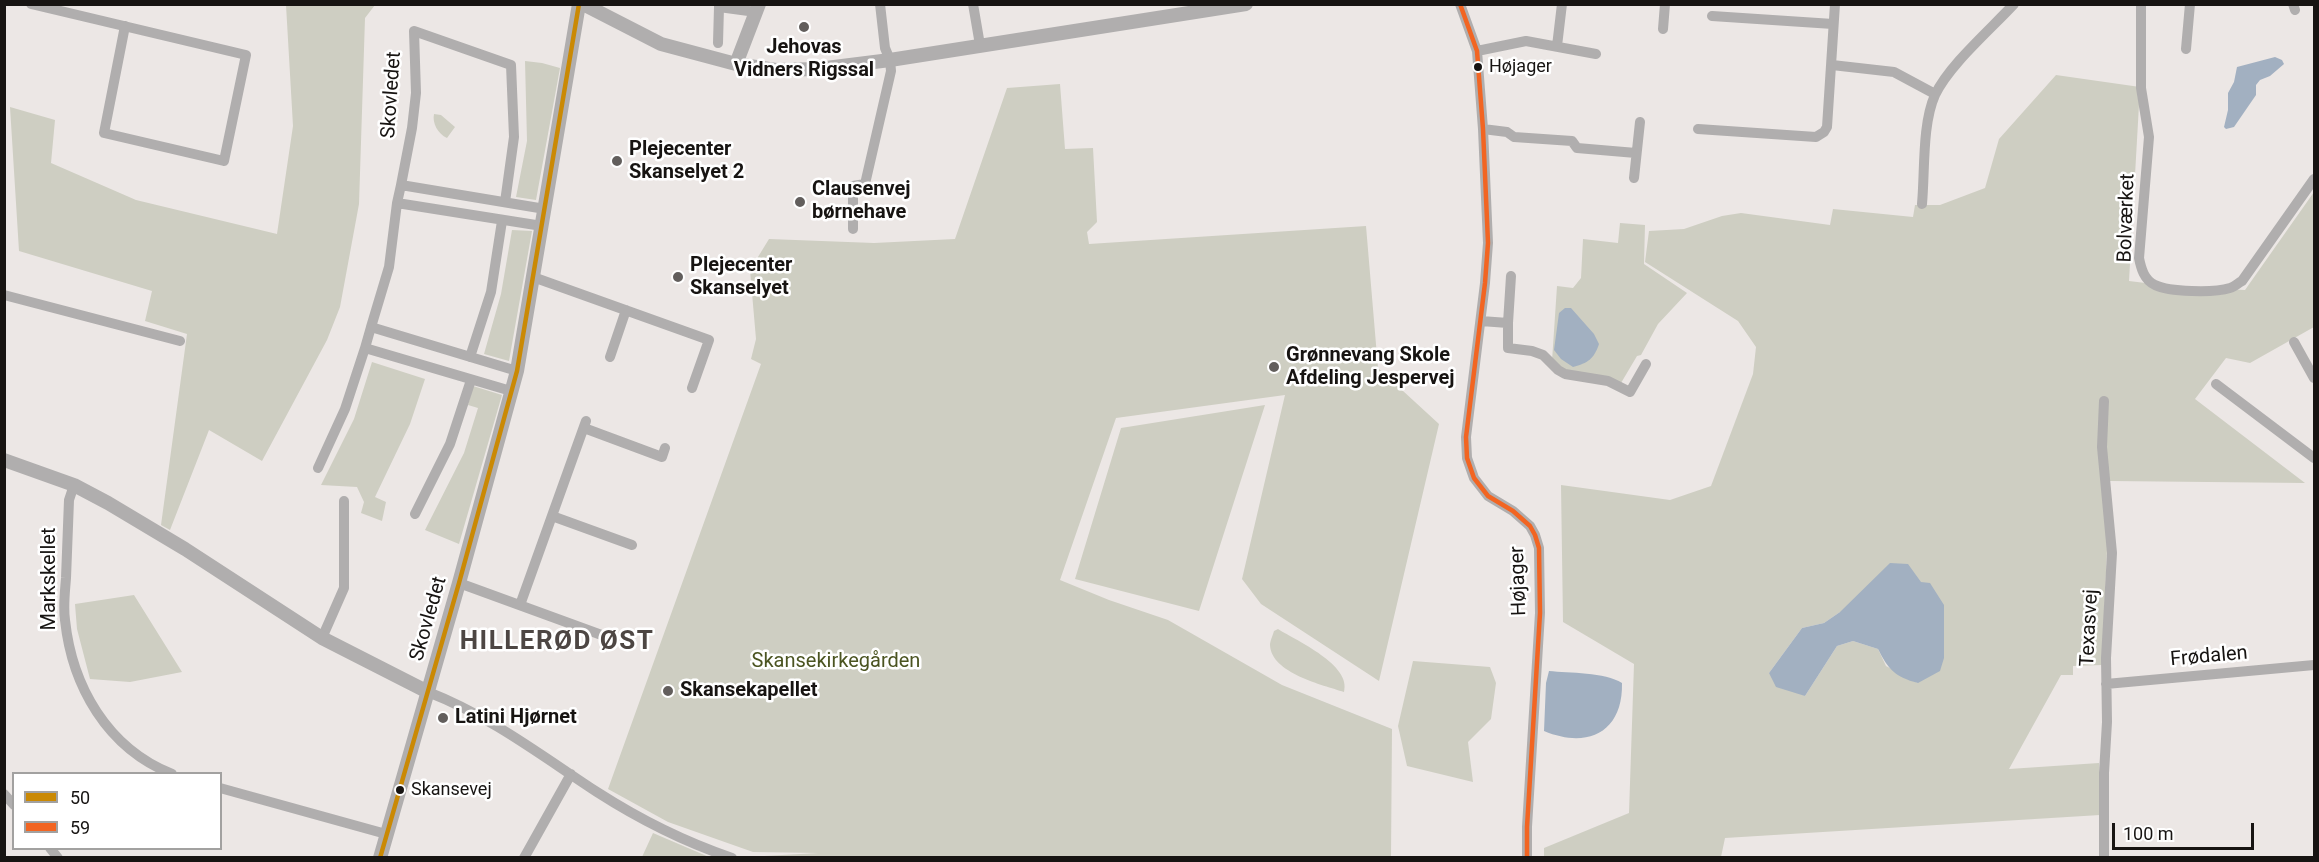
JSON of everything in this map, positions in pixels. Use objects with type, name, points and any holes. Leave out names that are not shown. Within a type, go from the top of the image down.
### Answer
[{"type":"street","points":[[31,4],[125,26],[246,55],[224,160],[104,133],[125,26]]},
{"type":"street","points":[[581,4],[661,44],[736,64],[776,70],[818,69],[890,60],[1245,4]]},
{"type":"street","name":"Skovledet","points":[[380,858],[517,371],[581,4]]},
{"type":"street","points":[[853,230],[852,186],[865,184],[891,70],[885,48],[880,4]]},
{"type":"street","points":[[973,4],[980,45]]},
{"type":"street","name":"Højager","points":[[1460,4],[1477,51],[1488,243],[1481,321],[1466,437],[1467,458],[1474,478],[1488,496],[1530,526],[1539,548],[1540,613],[1526,834],[1527,858]]},
{"type":"street","points":[[1557,46],[1562,4]]},
{"type":"street","points":[[1663,29],[1665,4]]},
{"type":"street","points":[[1698,129],[1816,137],[1820,135],[1827,127],[1834,4]]},
{"type":"street","points":[[1922,204],[1928,119],[1935,94],[1952,70],[2014,4]]},
{"type":"street","name":"Bolværket","points":[[2141,4],[2141,88],[2149,137],[2139,258],[2142,271],[2147,279],[2154,285],[2172,289],[2209,290],[2230,288],[2242,281],[2314,179]]},
{"type":"street","points":[[2186,49],[2190,4]]},
{"type":"street","points":[[718,43],[719,6],[757,8],[736,64]]},
{"type":"street","points":[[1712,16],[1833,24]]},
{"type":"street","name":"Skovledet","points":[[318,468],[345,409],[389,267],[397,203],[412,128],[416,93],[414,31],[512,65],[514,136],[505,202]]},
{"type":"street","points":[[1477,51],[1526,41],[1596,54]]},
{"type":"street","points":[[1832,65],[1894,72],[1935,94]]},
{"type":"street","points":[[1634,178],[1640,122]]},
{"type":"street","points":[[1483,129],[1507,132],[1514,136],[1572,141],[1577,148],[1636,153]]},
{"type":"street","points":[[401,185],[545,209]]},
{"type":"street","points":[[397,203],[542,226]]},
{"type":"street","points":[[470,357],[491,291],[502,220]]},
{"type":"street","points":[[1511,276],[1508,348],[1532,351],[1543,355],[1557,370],[1565,374],[1608,381],[1630,392],[1646,364]]},
{"type":"street","points":[[533,277],[709,340],[692,388]]},
{"type":"street","points":[[4,296],[180,341]]},
{"type":"street","points":[[610,357],[626,310]]},
{"type":"street","points":[[1481,321],[1508,323]]},
{"type":"street","points":[[371,327],[517,371]]},
{"type":"street","points":[[2294,342],[2314,378]]},
{"type":"street","points":[[365,348],[511,391]]},
{"type":"street","points":[[415,514],[450,444],[471,380]]},
{"type":"street","points":[[2216,384],[2314,458]]},
{"type":"street","name":"Texasvej","points":[[2104,401],[2102,447],[2112,553],[2106,684],[2108,722],[2104,773],[2104,858]]},
{"type":"street","points":[[520,605],[585,425],[662,457],[665,448]]},
{"type":"street","points":[[4,460],[74,485],[185,549],[322,638],[428,693],[497,725],[617,804],[658,827],[732,858]]},
{"type":"street","name":"Markskellet","points":[[74,485],[69,500],[64,618],[71,659],[93,709],[115,736],[135,753],[168,772]]},
{"type":"street","points":[[322,638],[344,588],[344,501]]},
{"type":"street","points":[[552,516],[632,545]]},
{"type":"street","points":[[459,583],[607,637]]},
{"type":"street","name":"Frødalen","points":[[2106,684],[2314,665]]},
{"type":"street","points":[[524,858],[571,774]]},
{"type":"street","points":[[222,789],[386,834]]},
{"type":"green space","points":[[286,5],[375,5],[365,18],[359,204],[340,307],[327,340],[262,461],[209,430],[170,530],[161,525],[187,334],[145,321],[152,291],[19,251],[10,107],[55,120],[51,163],[136,200],[277,234],[293,126]]},
{"type":"green space","points":[[525,61],[560,68],[536,200],[516,197],[527,141]]},
{"type":"green space","points":[[2056,75],[2140,87],[2129,281],[2178,287],[2245,290],[2314,192],[2314,327],[2250,363],[2226,358],[2195,399],[2305,483],[2110,481],[2102,665],[2073,666],[2073,675],[2061,675],[2009,769],[2099,763],[2100,815],[1725,838],[1721,857],[1544,858],[1544,848],[1629,813],[1634,664],[1563,622],[1561,485],[1670,500],[1711,486],[1753,374],[1756,347],[1738,321],[1645,262],[1649,231],[1684,229],[1722,216],[1741,213],[1830,225],[1833,209],[1913,217],[1915,205],[1940,205],[1985,188],[1999,139]],"holes":[[[1840,612],[1918,683],[1886,666],[1878,649],[1853,641],[1837,646],[1805,696],[1769,673],[1802,628],[1824,623]]]},
{"type":"green space","name":"Skansekirkegården","points":[[1060,84],[1065,149],[1093,148],[1097,222],[1087,232],[1089,244],[1366,226],[1378,368],[1439,424],[1379,681],[1261,604],[1242,579],[1285,395],[1116,418],[1060,580],[1168,620],[1282,685],[1392,729],[1391,857],[746,857],[818,853],[753,852],[668,822],[608,789],[761,364],[751,359],[756,339],[750,270],[769,239],[874,243],[955,239],[1007,88]]},
{"type":"green space","points":[[434,114],[441,115],[455,127],[447,138],[436,128]]},
{"type":"green space","points":[[1620,223],[1645,225],[1644,264],[1687,293],[1658,324],[1641,355],[1637,356],[1621,383],[1565,370],[1552,361],[1557,286],[1573,288],[1581,278],[1583,239],[1618,243]]},
{"type":"green space","points":[[512,230],[532,231],[509,361],[484,354],[501,294]]},
{"type":"green space","points":[[372,362],[425,379],[410,424],[375,497],[386,502],[382,521],[361,513],[364,502],[357,487],[321,485],[354,419]]},
{"type":"green space","points":[[473,386],[502,395],[459,544],[425,530],[464,453],[478,408],[468,405]]},
{"type":"green space","points":[[1265,405],[1199,611],[1075,579],[1121,428]]},
{"type":"green space","points":[[134,595],[182,672],[130,682],[90,679],[77,629],[75,604]]},
{"type":"green space","points":[[1278,629],[1332,663],[1340,672],[1344,682],[1344,692],[1300,676],[1279,663],[1270,645],[1274,631]]},
{"type":"green space","points":[[1413,661],[1490,667],[1496,683],[1491,719],[1468,742],[1473,782],[1407,766],[1398,726]]},
{"type":"green space","points":[[653,833],[709,857],[642,857]]},
{"type":"water","points":[[2275,57],[2282,60],[2284,64],[2270,76],[2260,80],[2256,85],[2256,95],[2234,127],[2226,129],[2224,127],[2228,110],[2228,93],[2234,82],[2237,67]]},
{"type":"water","points":[[1565,308],[1571,308],[1594,334],[1599,344],[1590,360],[1573,367],[1561,359],[1554,350],[1559,313]]},
{"type":"water","points":[[1890,563],[1908,564],[1921,582],[1930,583],[1944,605],[1944,658],[1940,671],[1918,683],[1910,681],[1893,671],[1878,649],[1853,641],[1837,646],[1805,696],[1776,687],[1769,673],[1802,628],[1824,623],[1840,612]]},
{"type":"water","points":[[1549,671],[1597,675],[1622,683],[1621,700],[1609,725],[1588,737],[1574,738],[1544,731],[1546,683]]},
{"type":"transit line","name":"50","points":[[380,858],[517,371],[579,4]]},
{"type":"transit line","name":"59","points":[[1460,4],[1477,51],[1488,243],[1466,437],[1467,458],[1474,478],[1488,496],[1513,511],[1530,526],[1539,548],[1540,613],[1527,858]]},
{"type":"place","name":"Jehovas Vidners Rigssal","points":[[804,27]]},
{"type":"place","name":"Højager","points":[[1478,67]]},
{"type":"place","name":"Plejecenter Skanselyet 2","points":[[617,161]]},
{"type":"place","name":"Clausenvej børnehave","points":[[800,202]]},
{"type":"place","name":"Plejecenter Skanselyet","points":[[678,277]]},
{"type":"place","name":"Grønnevang Skole Afdeling Jespervej","points":[[1274,367]]},
{"type":"place","name":"Skansekapellet","points":[[668,691]]},
{"type":"place","name":"Latini Hjørnet","points":[[443,718]]},
{"type":"place","name":"Skansevej","points":[[400,790]]},
{"type":"district","name":"HILLERØD ØST","points":[[557,642]]}]
